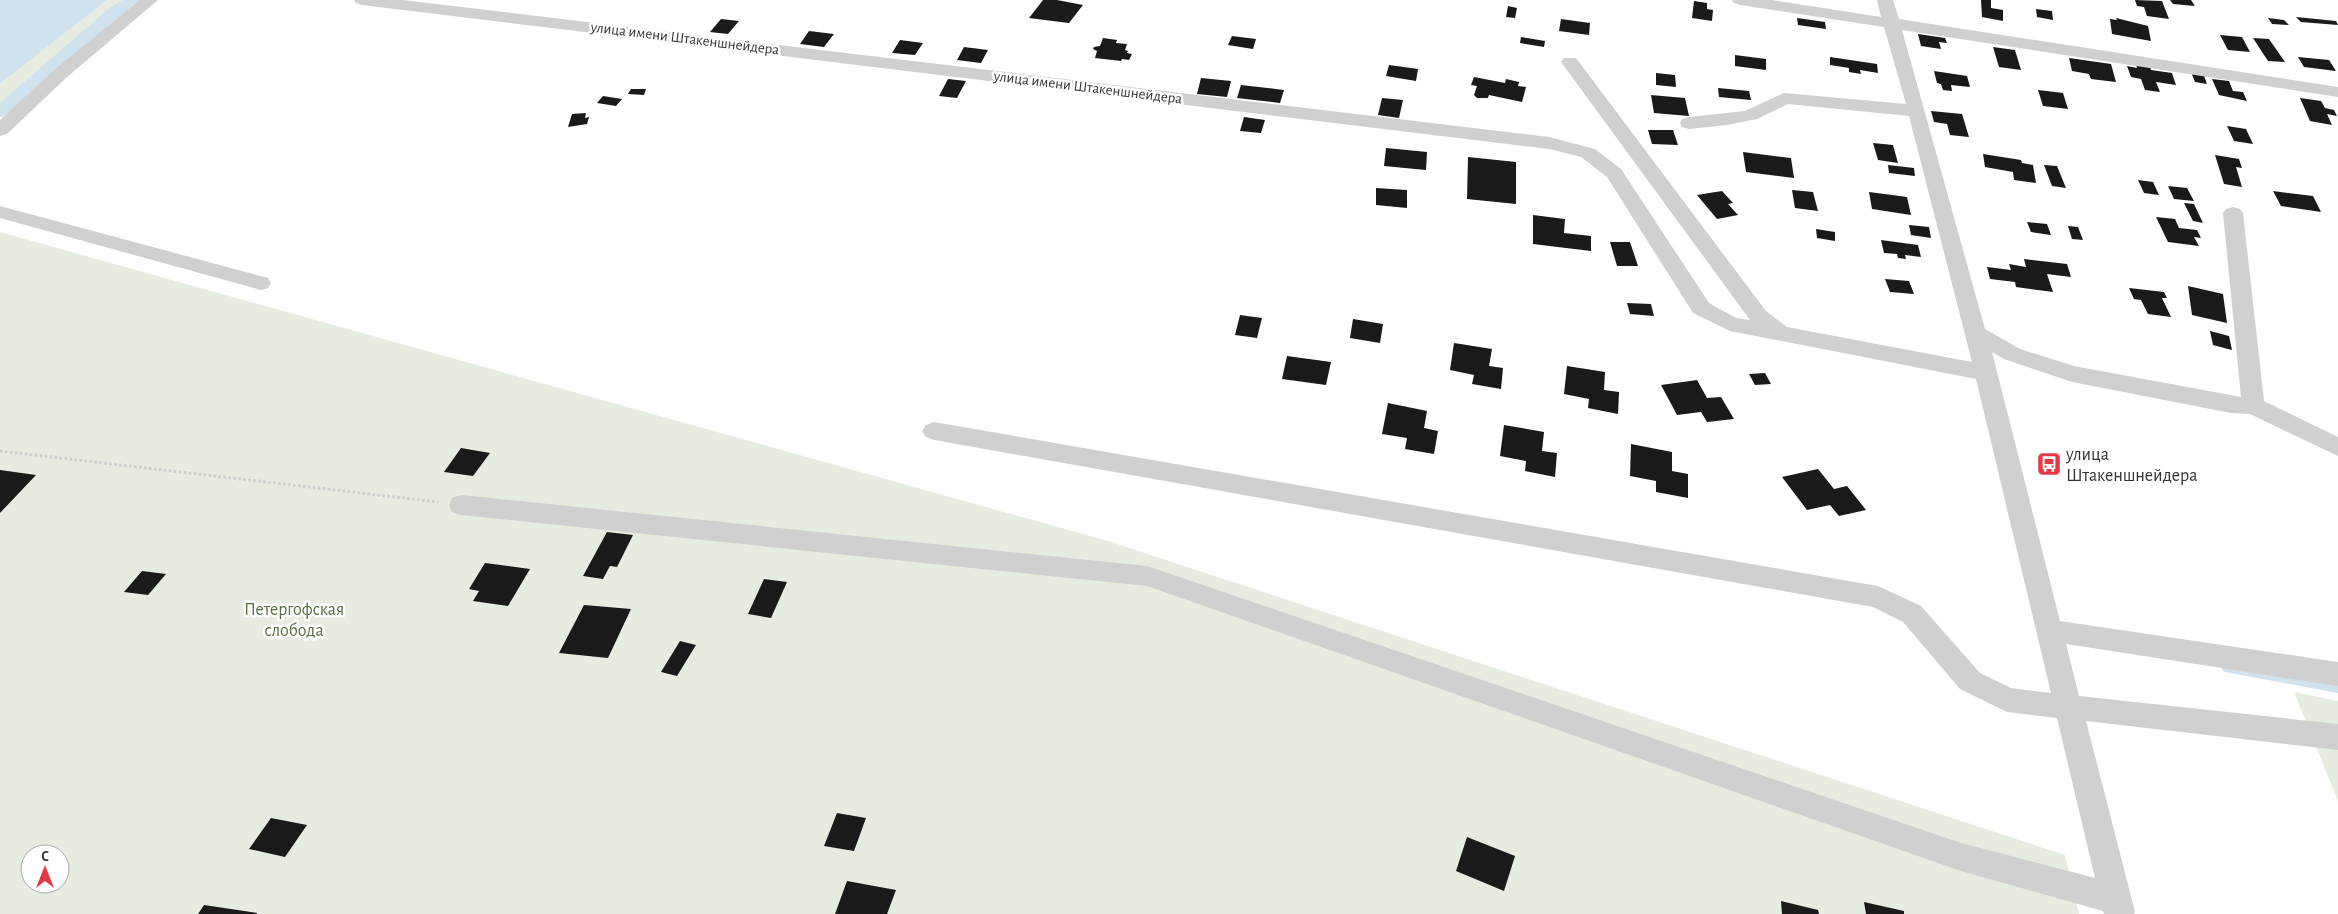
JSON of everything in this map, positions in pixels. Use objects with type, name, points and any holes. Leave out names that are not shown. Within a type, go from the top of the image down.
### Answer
[{"type":"street","points":[[0,130],[60,74],[150,0]]},
{"type":"street","name":"улица имени Штакеншнейдера","points":[[362,0],[1549,143],[1588,153],[1614,173],[1701,308],[1730,324],[1772,332]]},
{"type":"street","points":[[1740,0],[2338,92]]},
{"type":"street","points":[[1885,0],[1917,110],[1986,373],[2118,906]]},
{"type":"street","points":[[1570,62],[1758,316],[1772,332],[1986,373]]},
{"type":"street","points":[[1689,123],[1752,117],[1771,108],[1784,98],[1917,110]]},
{"type":"street","points":[[2233,213],[2253,406]]},
{"type":"street","points":[[1974,332],[2012,354],[2072,374],[2231,405],[2253,406],[2338,447]]},
{"type":"street","points":[[934,431],[1878,596],[1912,614],[1970,681],[2007,700],[2338,737]]},
{"type":"street","points":[[461,505],[1147,576],[1961,857],[2118,906]]},
{"type":"street","points":[[2049,630],[2338,674]]},
{"type":"lane","points":[[0,212],[261,283]]},
{"type":"path","points":[[0,451],[461,505]]},
{"type":"green space","points":[[107,0],[130,0],[59,55],[0,106],[0,84]]},
{"type":"green space","name":"Петергофская слобода","points":[[0,232],[1108,541],[2065,855],[2079,914],[0,914]]},
{"type":"green space","points":[[2294,692],[2338,701],[2338,801]]},
{"type":"water","points":[[0,0],[107,0],[0,84]]},
{"type":"building","points":[[1043,0],[1057,0],[1083,5],[1069,23],[1029,18]]},
{"type":"building","points":[[1981,0],[1991,0],[1991,8],[2003,10],[2003,21],[1982,17]]},
{"type":"building","points":[[2135,0],[2162,1],[2169,19],[2147,16],[2144,7],[2137,6]]},
{"type":"building","points":[[2170,0],[2191,0],[2195,6],[2173,4]]},
{"type":"building","points":[[1694,1],[1707,3],[1707,9],[1713,10],[1712,21],[1692,18]]},
{"type":"building","points":[[1508,6],[1517,8],[1515,18],[1506,17]]},
{"type":"building","points":[[2036,9],[2052,11],[2053,20],[2037,17]]},
{"type":"building","points":[[2296,17],[2336,21],[2338,25],[2301,22]]},
{"type":"building","points":[[1797,18],[1825,22],[1826,29],[1798,25]]},
{"type":"building","points":[[2116,18],[2148,26],[2151,41],[2112,34],[2110,19],[2117,20]]},
{"type":"building","points":[[2268,18],[2284,20],[2289,25],[2272,24]]},
{"type":"building","points":[[721,19],[739,21],[728,34],[710,32]]},
{"type":"building","points":[[1561,19],[1590,23],[1589,35],[1559,31]]},
{"type":"building","points":[[809,31],[834,34],[824,47],[800,44]]},
{"type":"building","points":[[1918,34],[1945,38],[1947,43],[1939,42],[1941,49],[1921,46]]},
{"type":"building","points":[[2220,35],[2242,37],[2250,52],[2228,50]]},
{"type":"building","points":[[1232,36],[1256,39],[1253,49],[1228,45]]},
{"type":"building","points":[[1521,37],[1545,41],[1544,47],[1520,43]]},
{"type":"building","points":[[1103,38],[1117,40],[1116,43],[1127,44],[1125,50],[1128,51],[1127,53],[1132,54],[1129,60],[1095,58],[1097,51],[1093,49],[1100,46]]},
{"type":"building","points":[[2253,38],[2269,39],[2285,62],[2268,61]]},
{"type":"building","points":[[900,40],[923,43],[915,55],[892,53]]},
{"type":"building","points":[[964,47],[988,50],[981,63],[957,60]]},
{"type":"building","points":[[1993,47],[2015,50],[2021,70],[1999,67]]},
{"type":"building","points":[[1735,55],[1766,59],[1766,70],[1735,66]]},
{"type":"building","points":[[1830,57],[1877,64],[1878,73],[1860,70],[1861,74],[1849,72],[1849,68],[1830,65]]},
{"type":"building","points":[[2298,57],[2329,60],[2336,71],[2304,67]]},
{"type":"building","points":[[2069,58],[2111,64],[2116,82],[2091,79],[2089,74],[2072,71]]},
{"type":"building","points":[[2136,64],[2150,66],[2151,70],[2172,73],[2176,85],[2156,82],[2160,92],[2145,90],[2141,79],[2131,77],[2127,66],[2137,68]]},
{"type":"building","points":[[1389,65],[1418,69],[1416,81],[1386,76]]},
{"type":"building","points":[[1934,71],[1967,76],[1970,87],[1951,85],[1952,91],[1943,90],[1941,84],[1937,83]]},
{"type":"building","points":[[2191,72],[2203,73],[2207,84],[2195,82]]},
{"type":"building","points":[[1656,73],[1675,75],[1676,87],[1656,85]]},
{"type":"building","points":[[1474,77],[1505,83],[1506,79],[1519,82],[1518,86],[1526,87],[1522,102],[1489,95],[1488,98],[1477,98],[1474,95],[1477,86],[1471,85]]},
{"type":"building","points":[[1201,78],[1231,81],[1227,97],[1197,94]]},
{"type":"building","points":[[948,79],[966,81],[957,98],[939,96]]},
{"type":"building","points":[[2212,79],[2229,81],[2233,91],[2243,92],[2247,101],[2219,95]]},
{"type":"building","points":[[1241,85],[1284,90],[1280,103],[1237,98]]},
{"type":"building","points":[[1718,88],[1749,91],[1751,100],[1719,97]]},
{"type":"building","points":[[631,89],[646,89],[644,95],[628,94]]},
{"type":"building","points":[[2038,90],[2063,93],[2068,109],[2043,106]]},
{"type":"building","points":[[1651,95],[1685,98],[1689,116],[1654,113]]},
{"type":"building","points":[[603,96],[622,99],[616,106],[597,103]]},
{"type":"building","points":[[1382,98],[1403,100],[1399,118],[1378,115]]},
{"type":"building","points":[[2300,98],[2321,101],[2325,108],[2334,110],[2337,116],[2327,114],[2332,125],[2310,121]]},
{"type":"building","points":[[1931,111],[1962,114],[1969,137],[1950,135],[1947,124],[1934,122]]},
{"type":"building","points":[[586,113],[585,118],[589,117],[587,124],[568,127],[572,114]]},
{"type":"building","points":[[1244,117],[1265,120],[1261,133],[1240,131]]},
{"type":"building","points":[[2227,126],[2246,129],[2253,144],[2234,141]]},
{"type":"building","points":[[1648,130],[1673,130],[1678,145],[1652,144]]},
{"type":"building","points":[[1873,143],[1893,145],[1898,163],[1878,160]]},
{"type":"building","points":[[1386,148],[1427,152],[1426,170],[1384,166]]},
{"type":"building","points":[[1743,152],[1791,158],[1794,178],[1746,172]]},
{"type":"building","points":[[1983,154],[2021,160],[2022,163],[2033,165],[2036,183],[2014,180],[2013,172],[1985,167]]},
{"type":"building","points":[[2215,155],[2239,159],[2242,168],[2236,167],[2242,187],[2224,184]]},
{"type":"building","points":[[1468,157],[1516,162],[1516,204],[1467,199]]},
{"type":"building","points":[[1888,165],[1914,168],[1915,176],[1889,173]]},
{"type":"building","points":[[2044,165],[2057,166],[2066,188],[2052,186]]},
{"type":"building","points":[[2138,180],[2153,182],[2159,195],[2144,193]]},
{"type":"building","points":[[2168,186],[2187,188],[2194,201],[2174,199]]},
{"type":"building","points":[[1376,188],[1407,190],[1407,208],[1376,205]]},
{"type":"building","points":[[1792,190],[1813,192],[1818,211],[1795,208]]},
{"type":"building","points":[[1722,191],[1733,203],[1728,204],[1738,215],[1717,219],[1697,195]]},
{"type":"building","points":[[2273,191],[2313,196],[2321,212],[2281,206]]},
{"type":"building","points":[[1869,192],[1907,197],[1911,215],[1872,209]]},
{"type":"building","points":[[2184,203],[2194,204],[2203,223],[2193,221]]},
{"type":"building","points":[[1533,215],[1565,219],[1564,233],[1591,236],[1591,251],[1533,244]]},
{"type":"building","points":[[2156,217],[2175,219],[2179,228],[2197,230],[2201,238],[2194,237],[2199,246],[2168,242]]},
{"type":"building","points":[[2027,222],[2047,224],[2051,235],[2031,232]]},
{"type":"building","points":[[1909,225],[1929,227],[1931,238],[1911,235]]},
{"type":"building","points":[[2068,226],[2078,227],[2083,240],[2072,239]]},
{"type":"building","points":[[1816,229],[1835,232],[1835,241],[1817,238]]},
{"type":"building","points":[[1881,240],[1918,245],[1921,257],[1905,255],[1906,259],[1898,258],[1897,254],[1884,253]]},
{"type":"building","points":[[1610,242],[1630,242],[1638,266],[1617,266]]},
{"type":"building","points":[[2024,259],[2067,264],[2071,277],[2047,274],[2053,292],[2016,287],[2015,282],[1990,279],[1987,267],[2011,270],[2009,264],[2026,267]]},
{"type":"building","points":[[1885,279],[1909,281],[1914,294],[1890,292]]},
{"type":"building","points":[[2188,286],[2223,294],[2227,323],[2192,315]]},
{"type":"building","points":[[2129,288],[2164,292],[2167,298],[2162,298],[2171,317],[2148,314],[2141,300],[2134,299]]},
{"type":"building","points":[[1627,303],[1651,304],[1654,316],[1630,314]]},
{"type":"building","points":[[1240,315],[1262,318],[1257,338],[1235,335]]},
{"type":"building","points":[[1353,319],[1383,324],[1380,343],[1350,338]]},
{"type":"building","points":[[2210,331],[2229,336],[2232,350],[2213,345]]},
{"type":"building","points":[[1454,343],[1492,349],[1489,366],[1503,368],[1501,389],[1472,384],[1474,375],[1450,370]]},
{"type":"building","points":[[1287,356],[1331,362],[1326,385],[1282,379]]},
{"type":"building","points":[[1567,366],[1605,372],[1604,390],[1619,392],[1618,414],[1588,408],[1589,399],[1564,394]]},
{"type":"building","points":[[1765,373],[1771,384],[1755,385],[1749,374]]},
{"type":"building","points":[[1697,380],[1707,398],[1721,397],[1734,419],[1707,422],[1701,412],[1677,415],[1661,385]]},
{"type":"building","points":[[1388,403],[1427,411],[1424,428],[1438,431],[1434,454],[1405,449],[1407,438],[1382,434]]},
{"type":"building","points":[[1504,425],[1544,432],[1542,451],[1557,453],[1555,477],[1525,471],[1526,461],[1500,456]]},
{"type":"building","points":[[1631,444],[1672,452],[1672,471],[1688,474],[1688,498],[1656,492],[1656,481],[1630,476]]},
{"type":"building","points":[[461,448],[490,453],[473,476],[444,472]]},
{"type":"building","points":[[1818,469],[1834,489],[1847,486],[1866,510],[1839,516],[1830,505],[1807,510],[1782,477]]},
{"type":"building","points":[[0,470],[36,475],[0,513]]},
{"type":"building","points":[[607,532],[633,535],[617,567],[610,566],[603,579],[583,576]]},
{"type":"building","points":[[485,563],[530,569],[508,606],[473,601],[479,591],[469,589]]},
{"type":"building","points":[[142,571],[166,574],[148,595],[124,592]]},
{"type":"building","points":[[764,579],[787,582],[771,618],[748,614]]},
{"type":"building","points":[[584,605],[631,609],[608,658],[559,653]]},
{"type":"building","points":[[680,641],[696,645],[677,676],[661,672]]},
{"type":"building","points":[[837,813],[866,818],[854,851],[824,846]]},
{"type":"building","points":[[271,818],[307,825],[285,857],[249,849]]},
{"type":"building","points":[[1467,837],[1515,856],[1504,891],[1456,871]]},
{"type":"building","points":[[847,881],[896,890],[887,914],[835,914]]},
{"type":"building","points":[[1781,901],[1818,910],[1819,914],[1782,914]]},
{"type":"building","points":[[1864,902],[1904,911],[1904,914],[1866,914]]},
{"type":"building","points":[[204,905],[257,913],[257,914],[198,914]]},
{"type":"waterway","points":[[0,112],[113,14],[134,0]]},
{"type":"waterway","points":[[2226,668],[2338,689]]},
{"type":"place","name":"улица Штакеншнейдера","points":[[2049,464]]}]
